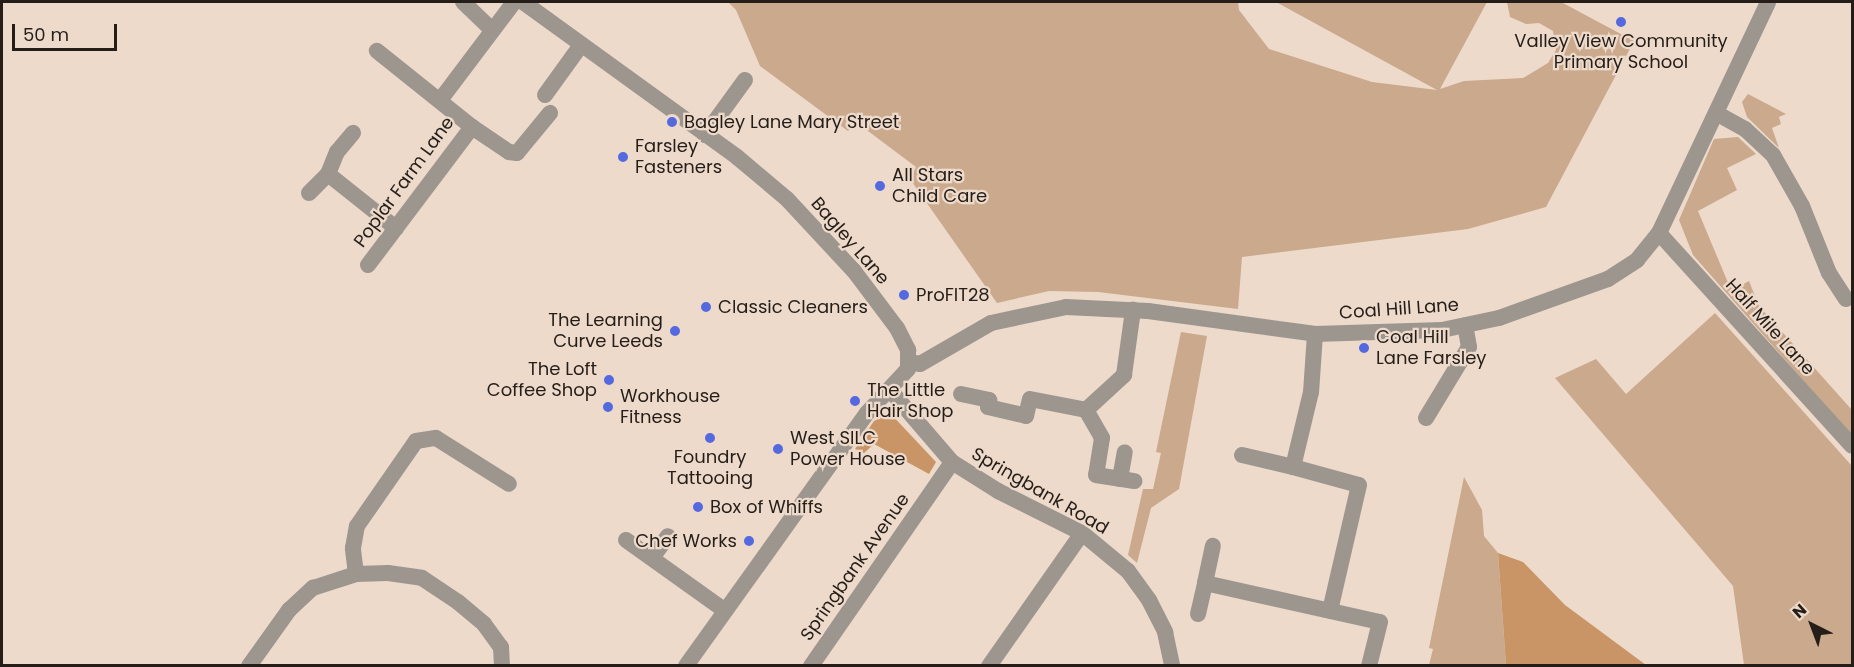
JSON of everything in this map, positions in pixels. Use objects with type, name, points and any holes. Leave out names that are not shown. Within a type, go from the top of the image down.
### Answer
[{"type":"street","points":[[464,2],[491,29]]},
{"type":"street","name":"Poplar Farm Lane","points":[[441,99],[491,29],[514,2]]},
{"type":"street","name":"Bagley Lane","points":[[523,2],[771,185],[825,237],[897,328],[910,362]]},
{"type":"street","name":"Coal Hill Lane","points":[[910,362],[920,364],[991,323],[1066,307],[1133,310],[1315,333],[1442,330],[1499,318],[1608,279],[1636,260],[1659,233],[1768,2]]},
{"type":"street","points":[[545,95],[581,45]]},
{"type":"street","name":"Poplar Farm Lane","points":[[368,265],[472,127],[441,99],[377,51]]},
{"type":"street","points":[[705,135],[745,80]]},
{"type":"street","points":[[472,127],[508,152],[517,153],[550,113]]},
{"type":"street","points":[[1716,113],[1745,129],[1773,155],[1802,206],[1829,273],[1846,299]]},
{"type":"street","points":[[309,193],[328,174],[337,152],[353,133]]},
{"type":"street","points":[[328,174],[396,228]]},
{"type":"street","name":"Half Mile Lane","points":[[1659,233],[1852,446]]},
{"type":"street","points":[[1086,410],[1124,375],[1133,310]]},
{"type":"street","points":[[1426,418],[1469,347],[1465,325]]},
{"type":"street","points":[[1293,467],[1311,392],[1315,333]]},
{"type":"street","points":[[686,666],[867,413],[890,390],[910,362]]},
{"type":"street","name":"Springbank Road","points":[[890,390],[951,462],[998,492],[1082,533],[1128,571],[1149,600],[1165,632],[1173,666]]},
{"type":"street","points":[[961,394],[989,400],[988,407],[1026,416],[1030,399],[1086,410],[1102,438],[1096,475],[1127,480],[1125,452]]},
{"type":"street","points":[[356,574],[353,548],[357,526],[416,441],[436,438],[509,484]]},
{"type":"street","points":[[1242,455],[1359,485],[1329,611]]},
{"type":"street","name":"Springbank Avenue","points":[[810,666],[951,462]]},
{"type":"street","points":[[988,666],[1082,533]]},
{"type":"street","points":[[652,558],[668,536]]},
{"type":"street","points":[[626,540],[724,610]]},
{"type":"street","points":[[1198,614],[1213,546]]},
{"type":"street","points":[[249,666],[289,610],[313,588],[356,574],[422,578],[484,624],[501,647],[502,666]]},
{"type":"street","points":[[1205,582],[1380,622],[1369,666]]},
{"type":"shaded area","points":[[728,2],[1238,2],[1239,10],[1269,49],[1372,82],[1437,90],[1276,2],[1487,2],[1440,89],[1464,81],[1523,78],[1548,63],[1556,50],[1553,31],[1539,23],[1526,24],[1510,17],[1507,2],[1561,2],[1634,41],[1546,207],[1468,229],[1242,257],[1238,309],[1098,292],[1049,291],[997,303],[910,179],[916,167],[856,122],[848,131],[760,66],[736,10]]},
{"type":"shaded area","points":[[1748,94],[1786,114],[1779,117],[1781,124],[1772,128],[1779,148],[1747,117],[1742,102]]},
{"type":"shaded area","points":[[1738,137],[1756,154],[1727,168],[1737,190],[1698,211],[1729,285],[1740,286],[1749,281],[1759,306],[1852,410],[1852,436],[1693,255],[1679,220],[1714,139]]},
{"type":"shaded area","points":[[1715,313],[1852,466],[1852,665],[1744,665],[1733,586],[1555,378],[1596,359],[1626,394]]},
{"type":"shaded area","points":[[1181,332],[1207,336],[1179,489],[1151,508],[1137,563],[1128,555],[1143,489],[1153,489],[1161,453],[1156,452]]},
{"type":"shaded area","points":[[890,413],[936,462],[929,474],[874,444],[864,453],[855,449],[874,421]]},
{"type":"shaded area","points":[[1464,477],[1482,510],[1484,536],[1498,553],[1506,665],[1429,665],[1433,649],[1429,648]]},
{"type":"shaded area","points":[[1498,553],[1523,562],[1565,605],[1646,665],[1506,665]]},
{"type":"place","name":"Valley View Community Primary School","points":[[1621,22]]},
{"type":"place","name":"Bagley Lane Mary Street","points":[[672,122]]},
{"type":"place","name":"Farsley Fasteners","points":[[623,157]]},
{"type":"place","name":"All Stars Child Care","points":[[880,186]]},
{"type":"place","name":"ProFIT28","points":[[904,295]]},
{"type":"place","name":"Classic Cleaners","points":[[706,307]]},
{"type":"place","name":"The Learning Curve Leeds","points":[[675,331]]},
{"type":"place","name":"Coal Hill Lane Farsley","points":[[1364,348]]},
{"type":"place","name":"The Loft Coffee Shop","points":[[609,380]]},
{"type":"place","name":"The Little Hair Shop","points":[[855,401]]},
{"type":"place","name":"Workhouse Fitness","points":[[608,407]]},
{"type":"place","name":"Foundry Tattooing","points":[[710,438]]},
{"type":"place","name":"West SILC Power House","points":[[778,449]]},
{"type":"place","name":"Box of Whiffs","points":[[698,507]]},
{"type":"place","name":"Chef Works","points":[[749,541]]}]
